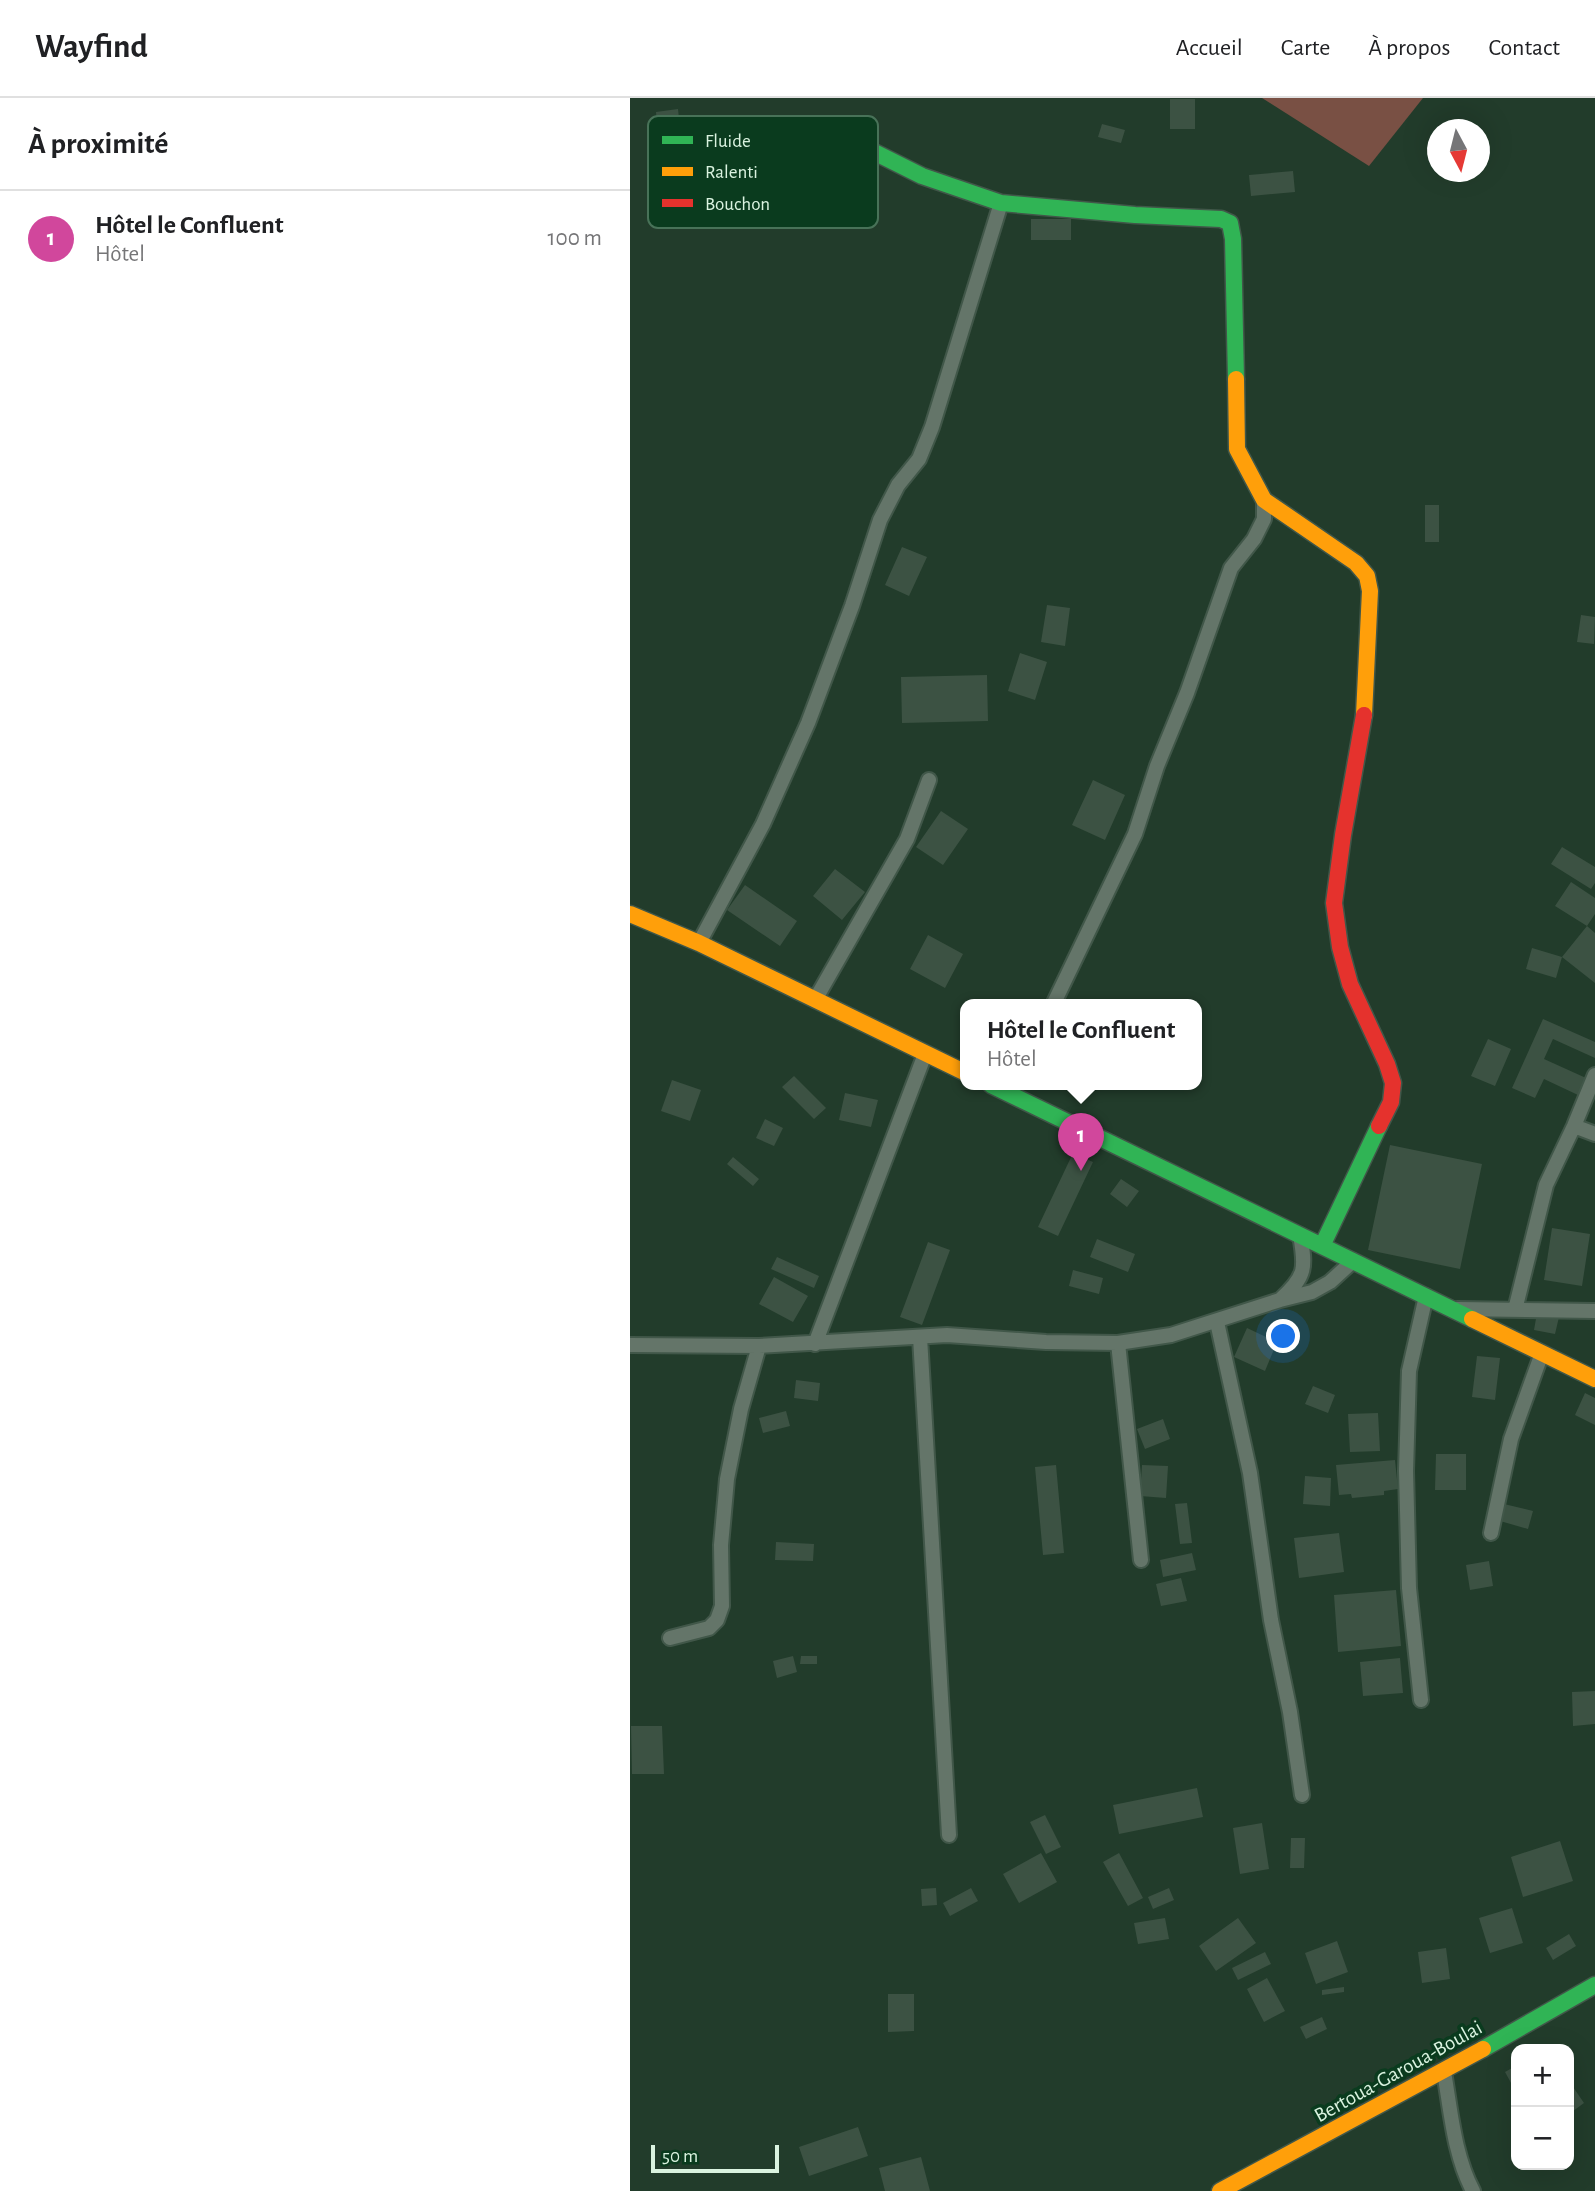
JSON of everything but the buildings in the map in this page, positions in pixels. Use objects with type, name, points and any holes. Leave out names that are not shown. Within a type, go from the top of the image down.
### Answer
[{"type":"main road","points":[[878,154],[922,176],[1001,203],[1135,215],[1221,219],[1230,223],[1233,239],[1237,449],[1264,500],[1356,563],[1367,576],[1370,591],[1366,703],[1334,903],[1340,947],[1350,984],[1393,1083],[1391,1102],[1322,1246]]},
{"type":"main road","points":[[630,914],[699,943],[960,1071]]},
{"type":"main road","points":[[1012,1090],[1595,1379]]},
{"type":"main road","name":"Bertoua-Garoua-Boulai","points":[[1220,2191],[1444,2072],[1595,1985]]},
{"type":"street","points":[[699,943],[763,824],[808,723],[852,606],[880,520],[898,485],[919,459],[932,427],[1001,203]]},
{"type":"street","points":[[1056,999],[1135,834],[1157,766],[1187,693],[1231,568],[1254,539],[1264,519],[1264,500]]},
{"type":"street","points":[[815,1000],[907,839],[929,780]]},
{"type":"street","points":[[815,1344],[925,1054]]},
{"type":"street","points":[[1515,1310],[1546,1185],[1595,1075]]},
{"type":"street","points":[[1574,1126],[1595,1134]]},
{"type":"street","points":[[1280,1300],[1298,1283],[1302,1271],[1304,1255],[1300,1235]]},
{"type":"street","points":[[630,1345],[760,1346],[976,1335],[1046,1342],[1118,1343],[1171,1335],[1312,1292],[1330,1282],[1353,1261]]},
{"type":"street","points":[[1422,1700],[1409,1588],[1406,1471],[1409,1371],[1426,1296]]},
{"type":"street","points":[[1452,1309],[1595,1311]]},
{"type":"street","points":[[1217,1321],[1251,1473],[1271,1620],[1290,1712],[1302,1795]]},
{"type":"street","points":[[920,1337],[949,1835]]},
{"type":"street","points":[[1118,1343],[1141,1560]]},
{"type":"street","points":[[670,1638],[709,1628],[717,1620],[722,1606],[721,1545],[727,1479],[741,1409],[760,1346]]},
{"type":"street","points":[[1490,1533],[1511,1439],[1542,1353]]},
{"type":"street","points":[[1444,2072],[1457,2148],[1464,2174],[1473,2191]]},
{"type":"shaded area","points":[[1262,98],[1423,98],[1369,166]]},
{"type":"traffic: fast","points":[[878,154],[922,176],[1001,203],[1135,215],[1221,219],[1230,223],[1233,239],[1236,379]]},
{"type":"traffic: fast","points":[[1001,1090],[1472,1319]]},
{"type":"traffic: fast","points":[[1322,1246],[1379,1126]]},
{"type":"traffic: fast","points":[[1483,2049],[1595,1985]]},
{"type":"traffic: slow","points":[[1236,379],[1237,449],[1264,500],[1356,563],[1367,576],[1370,591],[1364,715]]},
{"type":"traffic: slow","points":[[630,914],[699,943],[960,1070]]},
{"type":"traffic: slow","points":[[1472,1319],[1595,1379]]},
{"type":"traffic: slow","points":[[1220,2191],[1483,2049]]},
{"type":"traffic: jam","points":[[1364,715],[1334,903],[1340,947],[1350,984],[1393,1083],[1391,1102],[1379,1126]]},
{"type":"place","name":"Hôtel le Confluent","points":[[1081,1171]]}]
